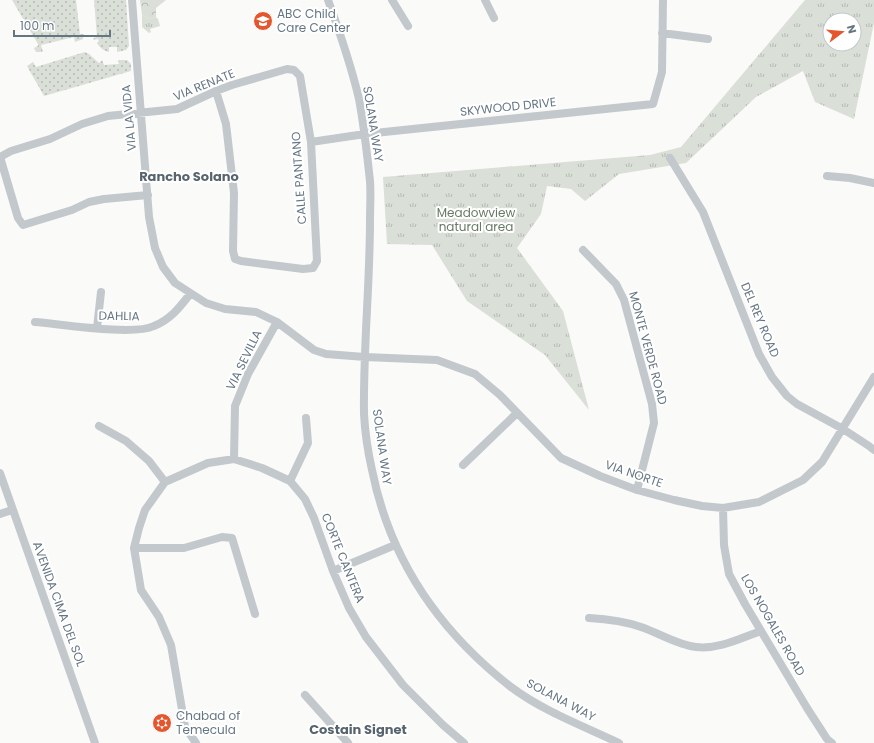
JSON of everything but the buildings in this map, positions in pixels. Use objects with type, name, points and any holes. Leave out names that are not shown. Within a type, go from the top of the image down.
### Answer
[{"type":"street","name":"VIA LA VIDA","points":[[132,0],[149,217],[155,248],[163,267],[175,283],[206,303],[225,309],[256,312],[277,322],[314,350],[326,354],[365,357]]},
{"type":"street","name":"SOLANA WAY","points":[[328,0],[350,65],[365,134],[370,183],[370,248],[364,416],[368,451],[376,492],[395,545],[413,581],[437,614],[465,646],[512,688],[544,707],[619,743]]},
{"type":"street","points":[[392,0],[408,26]]},
{"type":"street","points":[[486,0],[494,18]]},
{"type":"street","points":[[663,0],[662,33],[708,39]]},
{"type":"street","name":"SKYWOOD DRIVE","points":[[311,142],[365,134],[653,104],[662,72],[662,33]]},
{"type":"street","name":"VIA RENATE","points":[[0,157],[11,151],[50,139],[82,124],[108,116],[140,112],[178,110],[216,91],[287,69],[294,70],[300,76]]},
{"type":"street","name":"CALLE PANTANO","points":[[216,91],[226,124],[234,193],[233,251],[235,260],[303,269],[312,268],[317,261],[311,142],[300,76]]},
{"type":"street","points":[[0,157],[18,218],[23,225],[72,210],[89,202],[104,199],[148,195]]},
{"type":"street","name":"DEL REY ROAD","points":[[670,158],[703,212],[759,354],[772,377],[787,396],[796,404],[843,429],[874,450]]},
{"type":"street","points":[[827,176],[850,178],[874,183]]},
{"type":"street","name":"MONTE VERDE ROAD","points":[[583,250],[616,284],[624,300],[652,404],[654,424],[637,490]]},
{"type":"street","points":[[97,328],[101,292]]},
{"type":"street","name":"DAHLIA","points":[[35,322],[124,330],[153,327],[177,312],[190,294]]},
{"type":"street","name":"VIA SEVILLA","points":[[234,459],[235,406],[248,374],[277,322]]},
{"type":"street","name":"VIA NORTE","points":[[365,357],[437,360],[475,374],[500,394],[562,458],[600,476],[637,490],[702,506],[723,508],[759,502],[803,480],[822,462],[874,377]]},
{"type":"street","points":[[463,465],[518,413]]},
{"type":"street","points":[[290,481],[308,443],[306,418]]},
{"type":"street","points":[[99,426],[126,441],[149,461],[165,482],[145,510],[138,528],[134,548],[141,590],[159,617],[171,645],[185,727],[196,743]]},
{"type":"street","name":"CORTE CANTERA","points":[[165,482],[208,463],[234,459],[262,468],[290,481],[305,499],[314,518],[332,571],[349,608],[366,637],[403,685],[438,720],[464,743]]},
{"type":"street","name":"AVENIDA CIMA DEL SOL","points":[[0,473],[95,743]]},
{"type":"street","name":"LOS NOGALES ROAD","points":[[723,508],[724,545],[729,574],[745,604],[807,708],[827,740],[832,743]]},
{"type":"street","points":[[0,514],[12,510]]},
{"type":"street","points":[[134,548],[184,548],[222,537],[232,538],[255,614]]},
{"type":"street","points":[[332,571],[395,545]]},
{"type":"street","points":[[589,618],[612,619],[640,626],[696,647],[728,643],[761,631]]},
{"type":"street","points":[[305,695],[348,743]]},
{"type":"green space","points":[[12,0],[76,0],[80,34],[84,34],[83,39],[75,42],[74,37],[41,45],[43,52],[36,52],[34,48],[38,46],[38,44]]},
{"type":"green space","points":[[94,0],[126,0],[129,46],[126,50],[117,52],[117,47],[109,47],[109,52],[102,49],[97,43],[99,42],[98,39],[93,39],[97,36]]},
{"type":"green space","points":[[140,0],[166,0],[156,8],[156,17],[149,19],[142,15]]},
{"type":"green space","name":"Meadowview natural area","points":[[805,0],[874,0],[874,23],[854,119],[815,102],[803,71],[756,97],[686,163],[619,174],[585,201],[571,189],[547,186],[541,214],[517,248],[563,311],[589,410],[545,355],[467,301],[432,245],[387,244],[383,177],[650,155],[681,147]]},
{"type":"green space","points":[[142,15],[149,19],[156,17],[160,26],[150,29],[151,32],[149,33],[142,27]]},
{"type":"green space","points":[[85,52],[99,63],[102,60],[104,65],[119,64],[118,60],[127,60],[131,64],[131,71],[44,96],[27,66],[33,62],[36,67]]},
{"type":"place","name":"ABC Child Care Center","points":[[263,21]]},
{"type":"place","name":"Chabad of Temecula","points":[[162,723]]},
{"type":"district","name":"Rancho Solano","points":[[189,176]]},
{"type":"district","name":"Costain Signet","points":[[358,729]]}]
